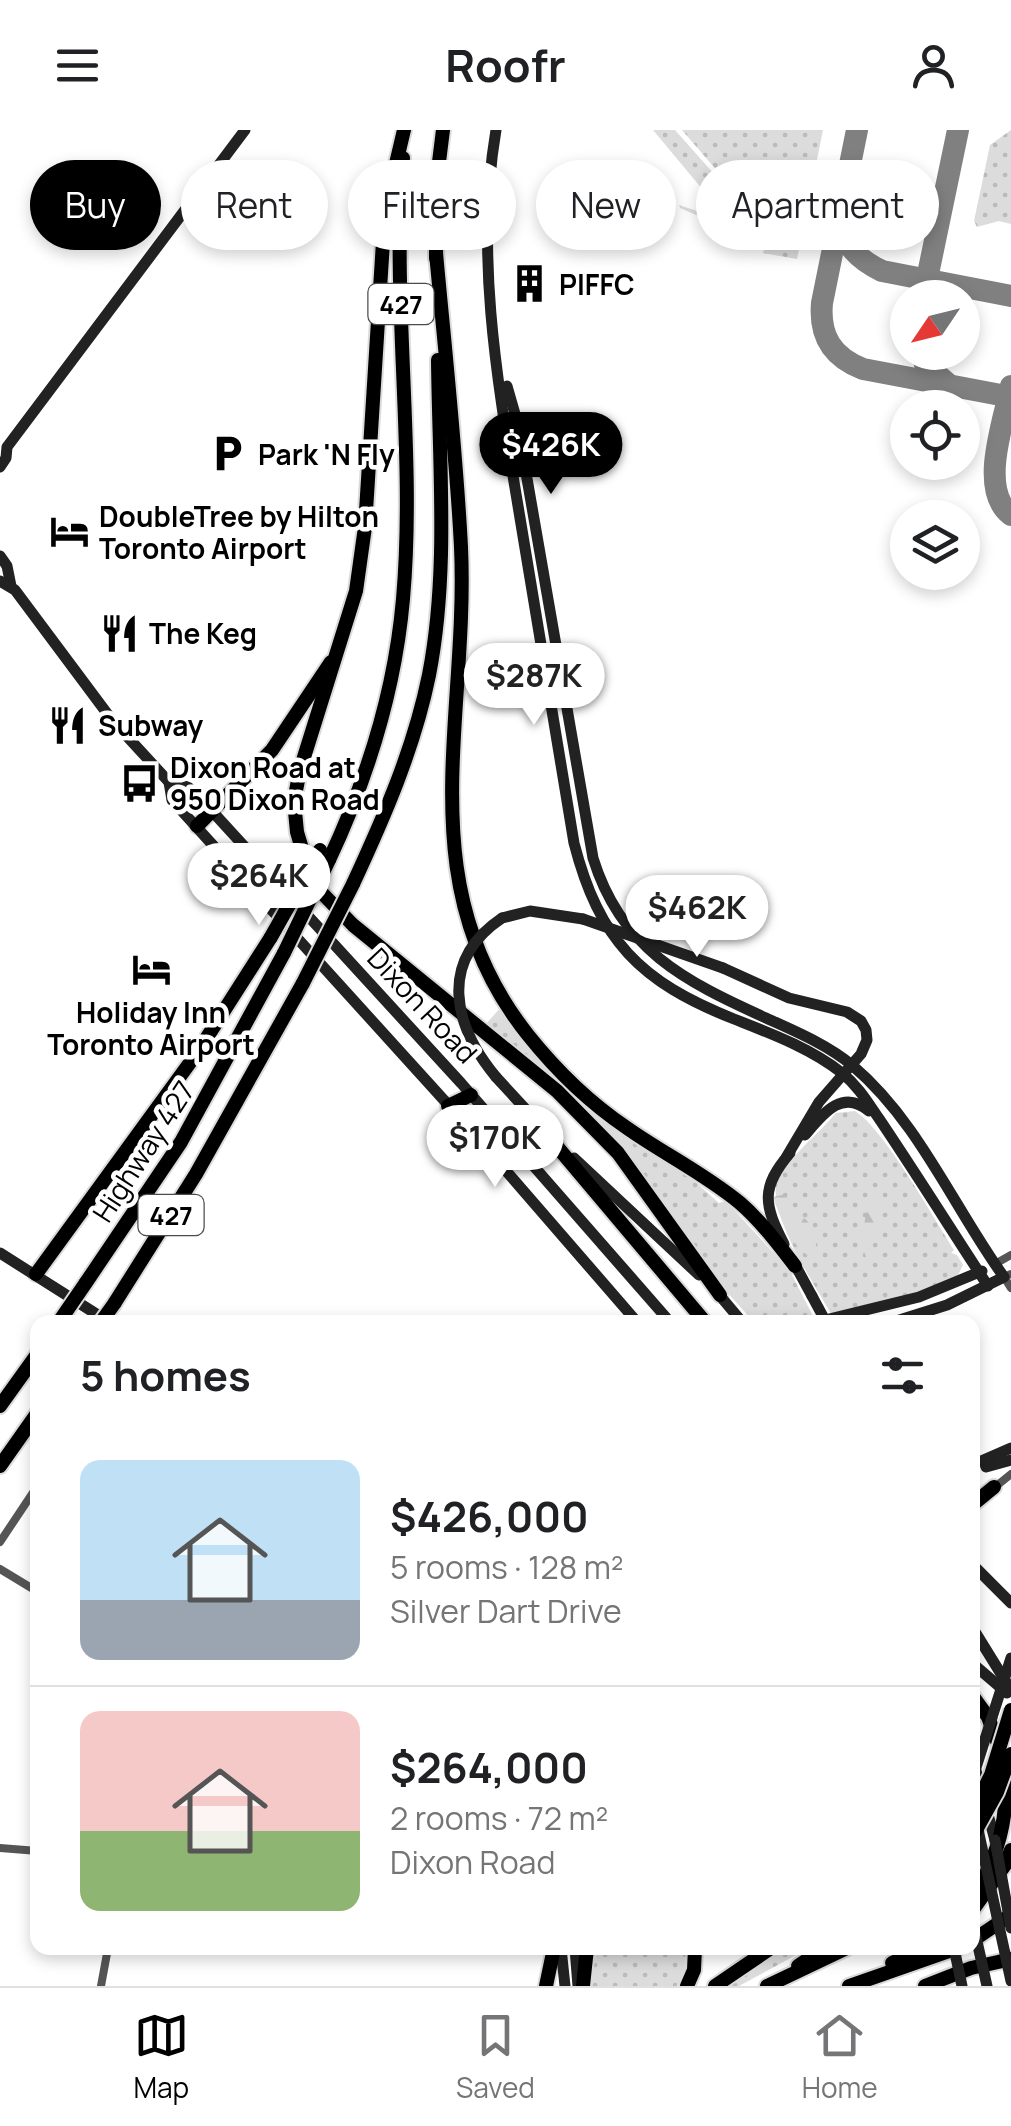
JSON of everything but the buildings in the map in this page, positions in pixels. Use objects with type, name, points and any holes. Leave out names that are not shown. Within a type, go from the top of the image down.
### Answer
[{"type":"highway","points":[[405,130],[385,210],[356,591],[300,770],[294,801],[297,832],[321,892],[352,925],[557,1091],[588,1121],[618,1153],[720,1294]]},
{"type":"highway","name":"Highway 427","points":[[64,1315],[181,1142],[284,953],[325,855],[357,798],[386,708],[404,596],[406,477],[400,253],[405,130]]},
{"type":"highway","name":"Highway 427","points":[[106,1315],[226,1124],[303,982],[352,884],[410,748],[435,640],[440,526],[437,178],[443,130]]},
{"type":"highway","points":[[436,253],[461,547],[462,626],[453,730],[451,824],[454,864],[466,914],[493,982],[527,1034],[575,1087],[626,1128],[704,1175],[744,1206],[795,1266]]},
{"type":"highway","points":[[197,826],[272,750],[337,654]]},
{"type":"highway","points":[[36,1274],[198,1053],[325,855]]},
{"type":"highway","points":[[448,1106],[472,1094]]},
{"type":"highway","points":[[538,1124],[699,1315]]},
{"type":"highway","points":[[0,1406],[30,1364]]},
{"type":"highway","points":[[0,1466],[30,1423]]},
{"type":"highway","points":[[980,1501],[994,1488]]},
{"type":"highway","points":[[980,1706],[998,1742],[1007,1792],[994,1862],[980,1884]]},
{"type":"highway","points":[[980,1795],[991,1775],[1011,1710]]},
{"type":"highway","points":[[980,1823],[1011,1754]]},
{"type":"highway","points":[[980,1900],[1011,1850]]},
{"type":"highway","points":[[980,1936],[1011,1915]]},
{"type":"highway","points":[[546,1986],[556,1955]]},
{"type":"highway","points":[[580,1986],[586,1955]]},
{"type":"highway","points":[[687,1986],[695,1955]]},
{"type":"highway","points":[[715,1986],[761,1955]]},
{"type":"highway","points":[[772,1983],[814,1955]]},
{"type":"highway","points":[[772,1983],[832,1955]]},
{"type":"highway","points":[[853,1984],[909,1955]]},
{"type":"highway","points":[[853,1984],[936,1955]]},
{"type":"highway","points":[[925,1986],[970,1968],[1011,1958]]},
{"type":"street","points":[[0,466],[6,458],[3,448],[245,130]]},
{"type":"street","points":[[496,130],[489,171],[488,270],[504,420],[574,842],[590,897],[609,932],[638,964],[683,996],[802,1047],[874,1086],[903,1122],[1009,1280],[915,1315]]},
{"type":"street","points":[[498,352],[516,420],[593,858],[607,898],[625,926],[651,955],[669,968],[790,1029],[847,1070],[988,1286]]},
{"type":"street","name":"Dixon Road","points":[[0,556],[7,566],[5,584],[112,720],[170,782],[188,788],[210,810],[472,1094],[664,1315]]},
{"type":"street","points":[[543,654],[557,652]]},
{"type":"street","name":"Dixon Road","points":[[170,782],[172,800],[630,1315]]},
{"type":"street","points":[[736,1315],[720,1294],[538,1124],[481,1058],[463,1024],[459,984],[469,952],[479,936],[502,918],[530,912],[582,919],[723,968],[789,998],[843,1010],[857,1018],[866,1030],[862,1054],[819,1102],[788,1156]]},
{"type":"street","points":[[822,1315],[776,1228],[767,1197],[773,1174],[826,1110],[839,1103],[854,1101],[880,1120]]},
{"type":"street","points":[[0,1253],[98,1315]]},
{"type":"street","points":[[844,1315],[919,1296],[1011,1256]]},
{"type":"street","points":[[919,1296],[925,1312]]},
{"type":"street","points":[[980,1463],[1011,1448]]},
{"type":"street","points":[[980,1466],[1011,1460]]},
{"type":"street","points":[[994,1488],[1011,1474]]},
{"type":"street","points":[[0,1542],[30,1497]]},
{"type":"street","points":[[0,1569],[30,1587]]},
{"type":"street","points":[[980,1572],[1011,1603]]},
{"type":"street","points":[[980,1641],[1011,1693]]},
{"type":"street","points":[[980,1755],[1011,1658]]},
{"type":"street","points":[[980,1669],[1011,1693]]},
{"type":"street","points":[[980,1785],[1011,1889]]},
{"type":"street","points":[[995,1840],[1011,1928]]},
{"type":"street","points":[[980,1845],[1011,1981]]},
{"type":"street","points":[[0,1848],[30,1850]]},
{"type":"street","points":[[101,1986],[107,1955]]},
{"type":"street","points":[[559,1955],[565,1986]]},
{"type":"street","points":[[576,1955],[580,1986]]},
{"type":"street","points":[[957,1955],[962,1986]]},
{"type":"street","points":[[980,1955],[987,1986]]},
{"type":"green space","points":[[653,130],[675,130],[702,160],[696,160],[696,182]]},
{"type":"green space","points":[[682,130],[823,130],[817,160],[708,160]]},
{"type":"green space","points":[[1011,130],[1011,224],[999,221],[977,227],[974,221],[990,145]]},
{"type":"green space","points":[[764,250],[799,250],[797,259],[763,253]]},
{"type":"green space","points":[[502,1006],[530,1047],[586,1107],[621,1134],[681,1169],[719,1203],[726,1201],[790,1271],[812,1315],[748,1315],[725,1290],[616,1140],[573,1098],[485,1025]]},
{"type":"green space","points":[[855,1111],[894,1154],[954,1250],[951,1253],[963,1265],[957,1277],[832,1315],[786,1231],[776,1195],[780,1174],[836,1113]]},
{"type":"green space","points":[[877,1191],[883,1195],[883,1203],[871,1261],[864,1251],[863,1234],[866,1215]]},
{"type":"green space","points":[[782,1195],[790,1199],[811,1226],[817,1260],[801,1250],[789,1234],[773,1197]]},
{"type":"green space","points":[[596,1955],[686,1955],[685,1972],[677,1986],[590,1986]]},
{"type":"green space","points":[[771,1955],[796,1955],[739,1986],[725,1986]]},
{"type":"taxiway","points":[[857,130],[822,303],[823,326],[830,344],[843,358],[863,369],[1011,397]]},
{"type":"taxiway","points":[[927,280],[958,130]]},
{"type":"taxiway","points":[[853,250],[882,271],[1011,296]]},
{"type":"taxiway","points":[[932,370],[946,382]]},
{"type":"taxiway","points":[[1011,386],[995,472],[1001,504],[1011,515]]},
{"type":"place","name":"PIFFC","points":[[529,284]]},
{"type":"place","name":"Park 'N Fly","points":[[228,454]]},
{"type":"place","name":"DoubleTree by Hilton Toronto Airport","points":[[69,532]]},
{"type":"place","name":"The Keg","points":[[119,633]]},
{"type":"place","name":"Subway","points":[[68,725]]},
{"type":"place","name":"Dixon Road at 950 Dixon Road","points":[[140,783]]},
{"type":"place","name":"Holiday Inn Toronto Airport","points":[[151,969]]}]
